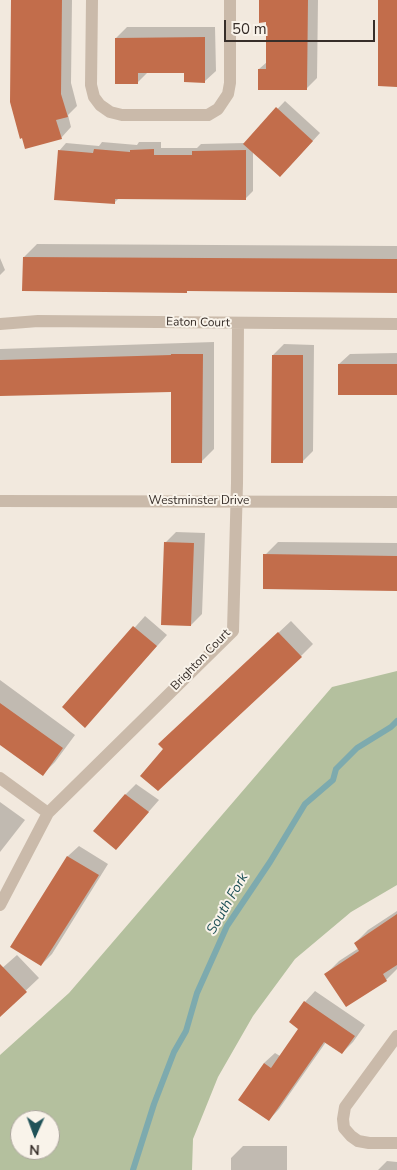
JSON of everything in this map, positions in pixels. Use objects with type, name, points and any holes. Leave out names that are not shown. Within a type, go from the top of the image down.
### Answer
[{"type":"street","points":[[92,0],[91,85],[94,97],[100,105],[110,112],[122,115],[208,115],[218,109],[228,94],[230,83],[230,0]]},
{"type":"street","name":"Eaton Court","points":[[0,324],[38,321],[397,324]]},
{"type":"street","name":"Brighton Court","points":[[0,904],[48,813],[233,631],[238,324]]},
{"type":"street","name":"Westminster Drive","points":[[0,501],[397,502]]},
{"type":"street","points":[[0,778],[48,813]]},
{"type":"street","points":[[397,1036],[345,1107],[343,1119],[344,1128],[358,1141],[397,1143]]},
{"type":"green space","points":[[397,671],[397,885],[351,912],[295,959],[253,1016],[218,1077],[193,1139],[192,1170],[0,1170],[0,1055],[69,993],[332,687]]},
{"type":"building","points":[[11,0],[62,0],[61,94],[68,117],[56,120],[62,139],[25,149],[22,138],[20,139],[10,102]]},
{"type":"building","points":[[259,0],[308,0],[307,90],[258,90],[258,69],[266,69],[266,22],[259,23]]},
{"type":"building","points":[[378,0],[397,0],[397,87],[378,86]]},
{"type":"building","points":[[205,37],[205,83],[184,82],[184,73],[138,73],[138,84],[115,84],[115,38]]},
{"type":"building","points":[[276,107],[313,141],[280,177],[243,144]]},
{"type":"building","points":[[94,149],[130,152],[130,150],[154,149],[154,155],[192,155],[192,151],[246,150],[246,200],[115,199],[115,204],[54,200],[58,150],[93,153]]},
{"type":"building","points":[[23,257],[397,259],[397,293],[22,291]]},
{"type":"building","points":[[203,354],[202,463],[171,463],[171,392],[0,396],[0,360]]},
{"type":"building","points":[[272,355],[303,355],[303,463],[271,463]]},
{"type":"building","points":[[338,364],[397,364],[397,395],[338,395]]},
{"type":"building","points":[[164,542],[194,543],[191,626],[161,625]]},
{"type":"building","points":[[263,554],[397,556],[397,591],[263,589]]},
{"type":"building","points":[[133,626],[157,646],[85,728],[62,707]]},
{"type":"building","points":[[278,632],[302,657],[158,791],[140,776],[163,749],[158,744]]},
{"type":"building","points":[[0,703],[63,748],[43,776],[0,745]]},
{"type":"building","points":[[125,794],[149,812],[116,850],[93,831]]},
{"type":"building","points":[[67,856],[99,875],[41,966],[10,947]]},
{"type":"building","points":[[397,914],[397,965],[383,974],[387,981],[346,1007],[324,974],[359,951],[354,943]]},
{"type":"building","points":[[0,964],[27,992],[0,1017]]},
{"type":"building","points":[[304,1001],[355,1036],[342,1054],[324,1042],[269,1121],[238,1100],[264,1063],[271,1068],[298,1029],[289,1022]]},
{"type":"waterway","name":"South Fork","points":[[133,1170],[154,1104],[174,1052],[186,1031],[197,993],[227,926],[270,862],[305,804],[333,780],[336,769],[357,748],[391,727],[397,721]]}]
